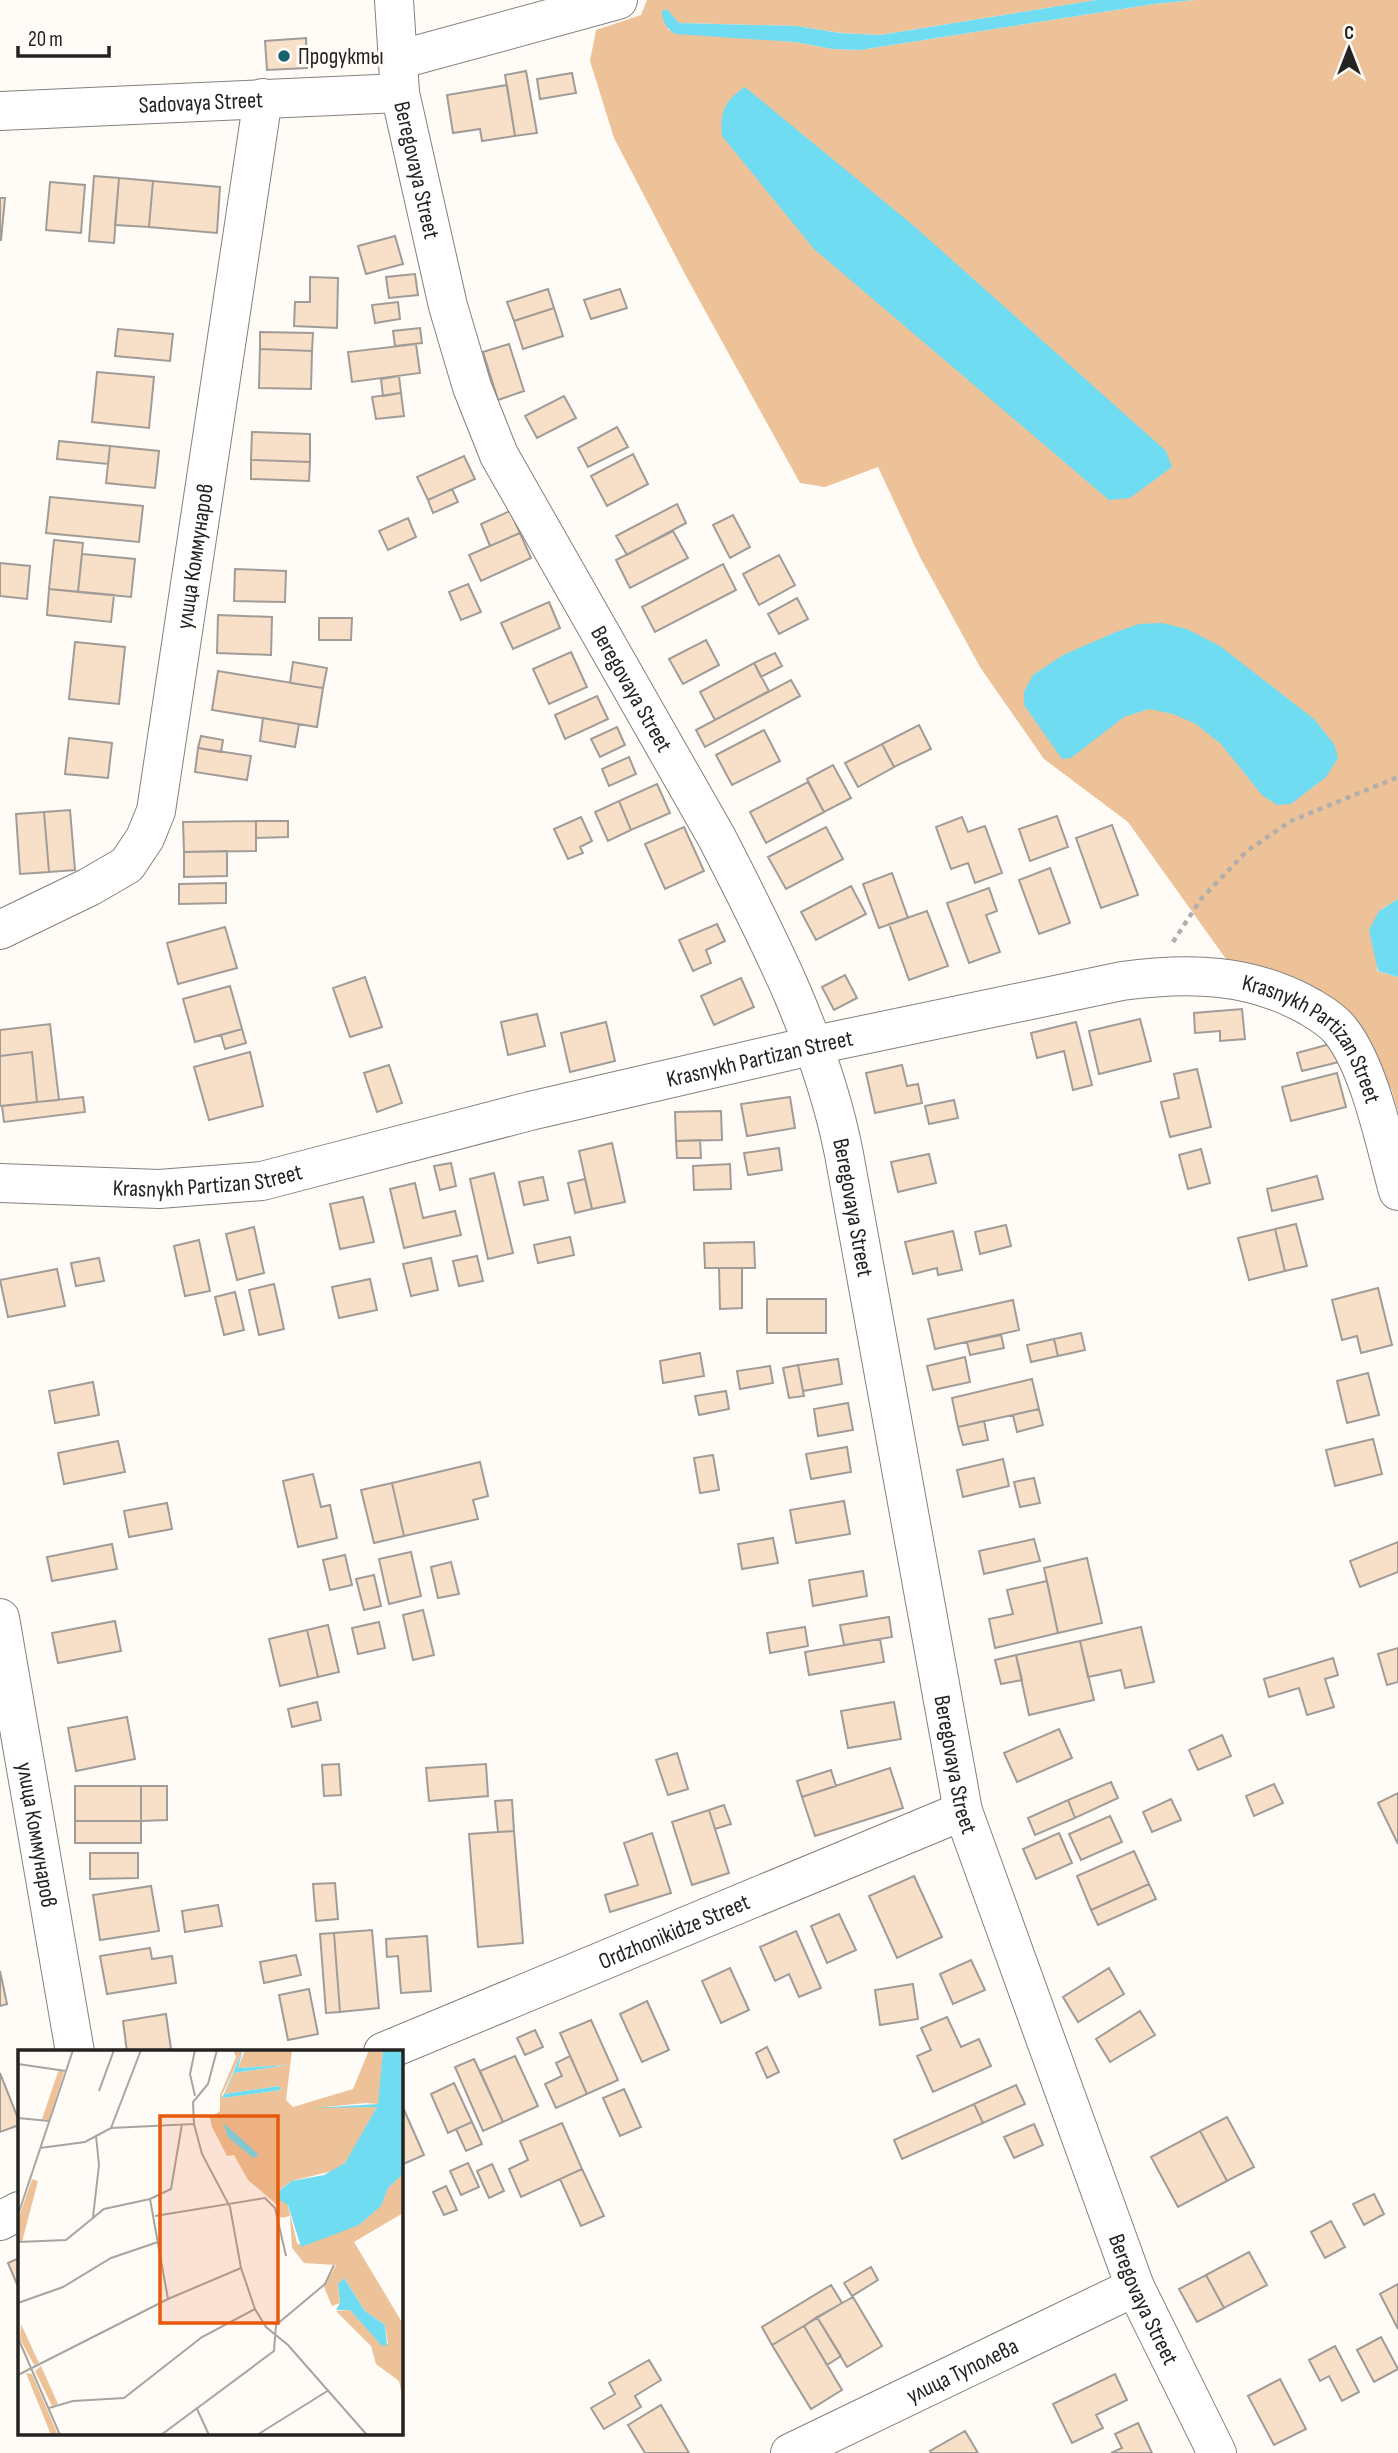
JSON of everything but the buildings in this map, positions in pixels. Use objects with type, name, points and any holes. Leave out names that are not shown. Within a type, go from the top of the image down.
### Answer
[{"type":"street","name":"Beregovaya Street","points":[[394,0],[399,76],[448,306],[472,387],[499,455],[717,838],[749,900],[815,1045],[829,1088],[844,1154],[963,1811],[1135,2287],[1217,2453]]},
{"type":"street","name":"Sadovaya Street","points":[[0,111],[263,98],[399,76],[618,0]]},
{"type":"street","name":"улица Коммунаров","points":[[0,930],[89,887],[127,865],[145,838],[156,811],[263,98]]},
{"type":"street","name":"Krasnykh Partizan Street","points":[[0,1183],[159,1189],[262,1181],[530,1111],[815,1045],[1134,979],[1202,975],[1245,981],[1297,1000],[1321,1014],[1339,1029],[1355,1054],[1369,1091],[1398,1191]]},
{"type":"street","name":"улица Коммунаров","points":[[0,1618],[75,2050]]},
{"type":"street","name":"Ordzhonikidze Street","points":[[388,2050],[963,1811]]},
{"type":"street","points":[[0,2221],[18,2212]]},
{"type":"street","name":"улица Туполева","points":[[789,2453],[1135,2287]]},
{"type":"path","points":[[1134,979],[1177,937],[1201,899],[1247,851],[1291,821],[1398,776]]},
{"type":"shaded area","points":[[647,0],[1096,0],[880,35],[841,33],[797,26],[679,23],[667,10],[668,30],[860,50],[1194,0],[1398,0],[1398,899],[1379,911],[1377,971],[1398,977],[1398,1112],[1392,1091],[1361,1030],[1274,976],[1226,959],[1128,822],[1044,759],[980,667],[920,557],[878,467],[825,487],[800,483],[686,276],[614,138],[590,61],[596,30],[641,15]]},
{"type":"water","points":[[1096,0],[1194,0],[860,50],[832,49],[795,42],[675,34],[666,24],[662,11],[667,9],[679,23],[797,26],[840,33],[880,35]]},
{"type":"water","points":[[745,87],[914,226],[1166,451],[1172,467],[1130,498],[1109,500],[814,249],[722,136],[725,107],[733,96]]},
{"type":"water","points":[[1162,623],[1187,629],[1220,646],[1314,719],[1334,744],[1338,758],[1326,777],[1291,804],[1277,805],[1262,795],[1221,744],[1196,724],[1173,714],[1149,709],[1124,717],[1071,758],[1062,759],[1024,705],[1024,692],[1033,675],[1063,655],[1116,632],[1139,624]]},
{"type":"water","points":[[1398,899],[1398,977],[1378,971],[1369,930],[1379,911]]},
{"type":"place","name":"Продукты","points":[[284,56]]}]
